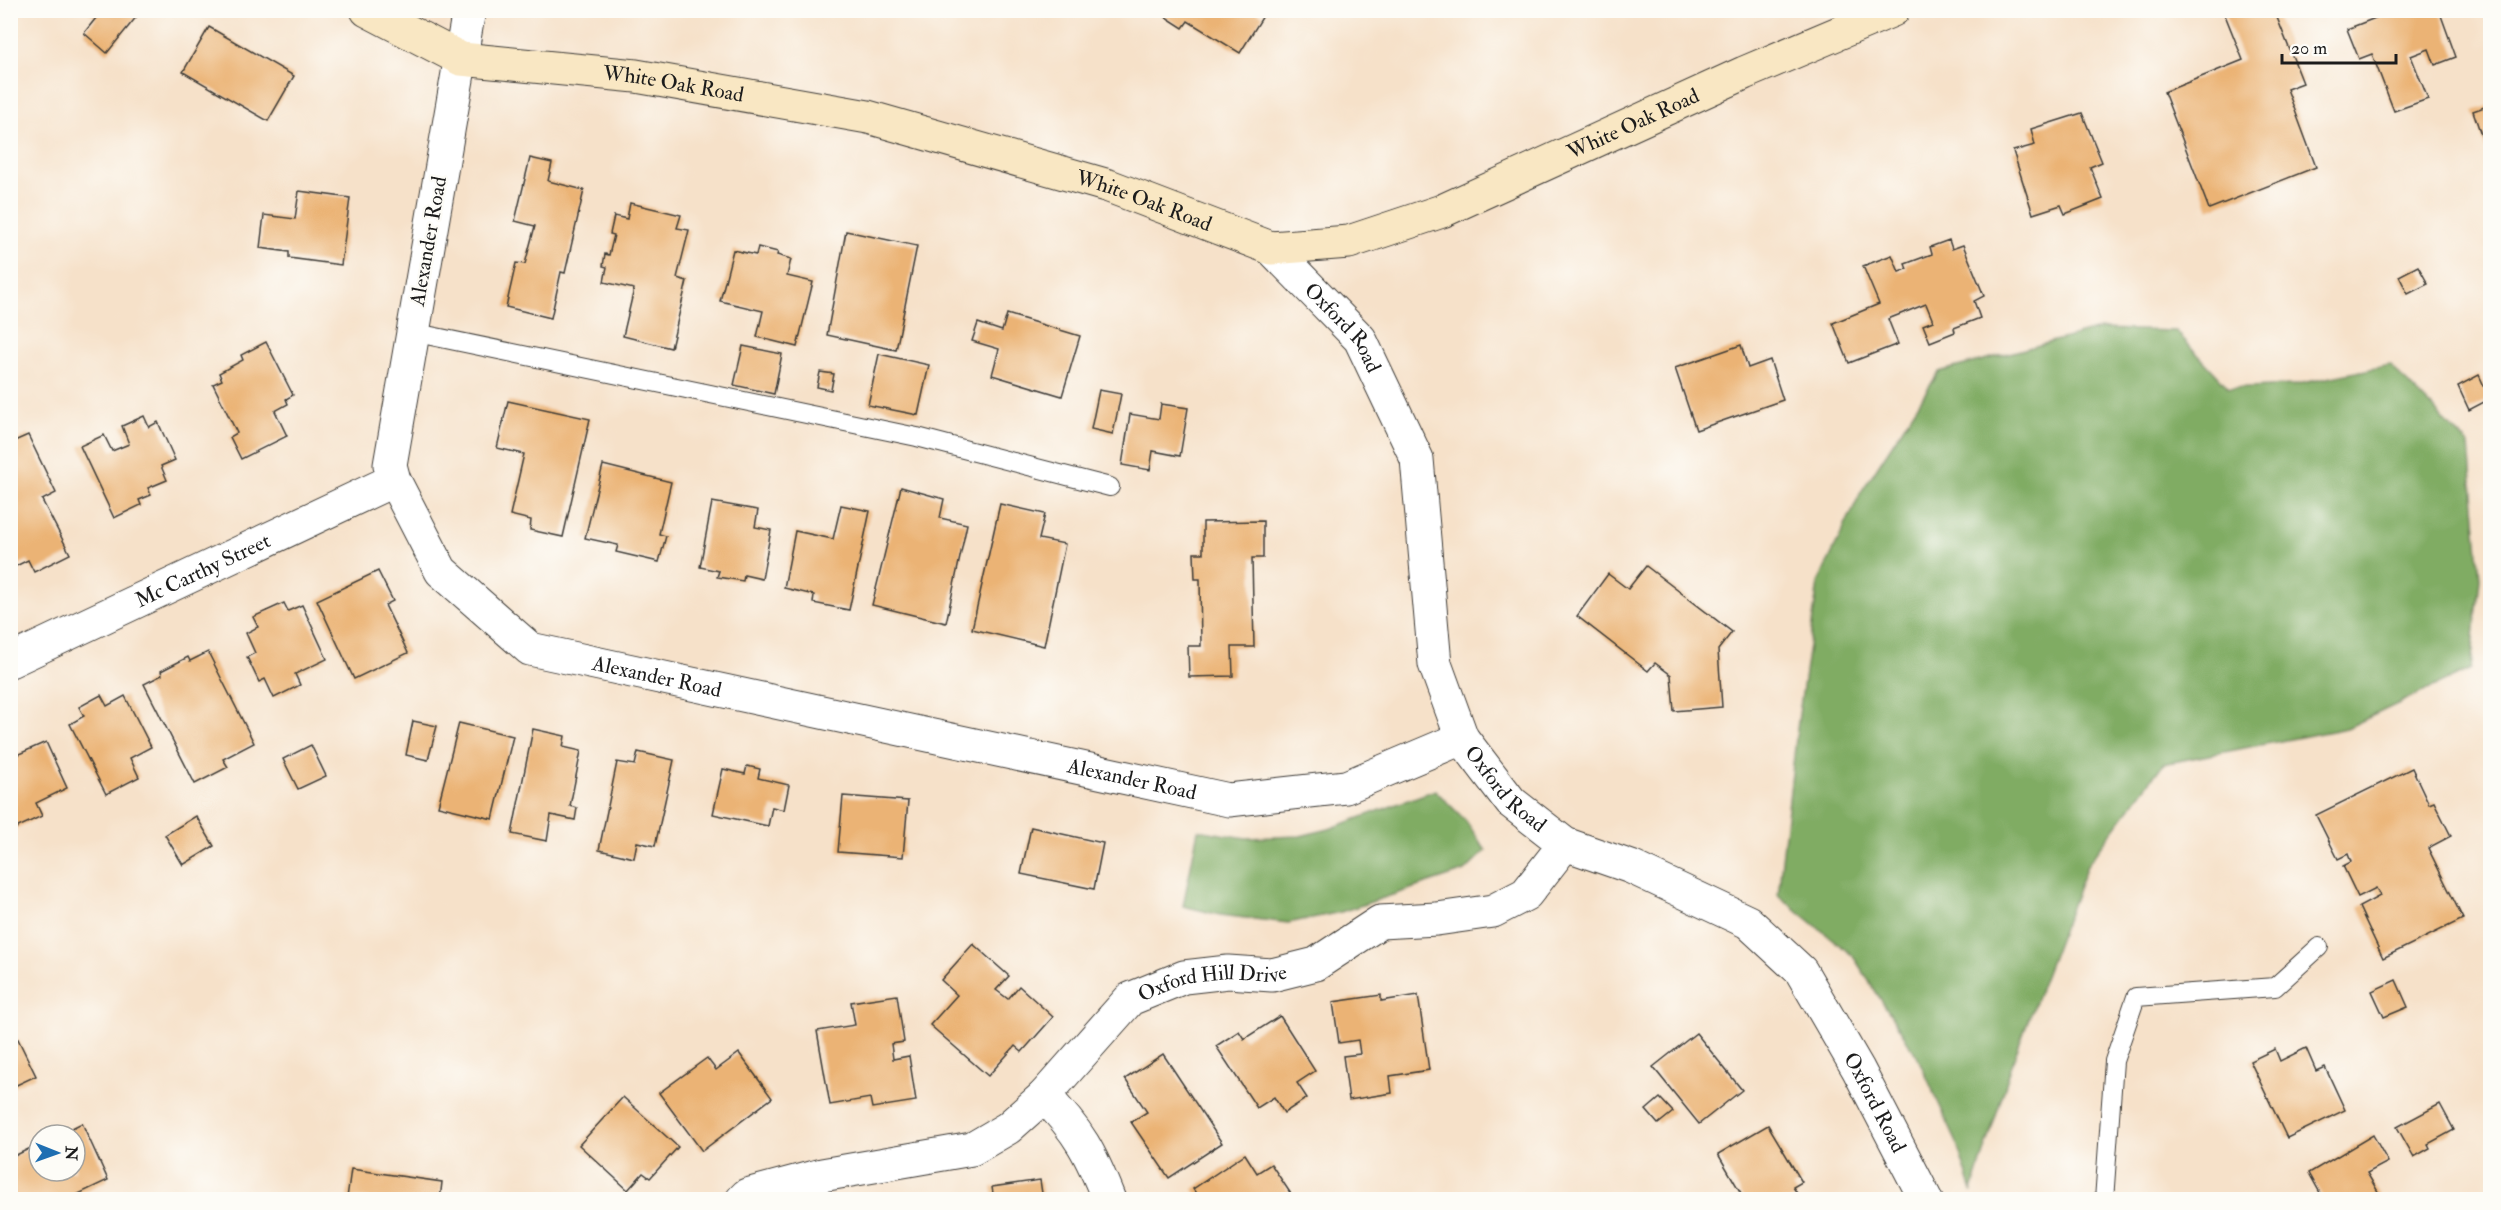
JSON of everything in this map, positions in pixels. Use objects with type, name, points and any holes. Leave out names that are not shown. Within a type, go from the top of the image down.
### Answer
[{"type":"street","name":"White Oak Road","points":[[367,10],[461,59],[636,76],[867,117],[1108,186],[1271,248],[1349,242],[1442,211],[1743,74],[1893,10]]},
{"type":"street","name":"Alexander Road","points":[[469,10],[390,454],[394,480],[441,572],[530,649],[1229,800],[1346,787],[1462,738]]},
{"type":"street","name":"Oxford Road","points":[[1271,248],[1360,339],[1416,459],[1435,664],[1462,738],[1510,802],[1565,844],[1632,867],[1748,922],[1801,971],[1858,1069],[1926,1200]]},
{"type":"street","name":"Mc Carthy Street","points":[[10,661],[394,480]]},
{"type":"street","name":"Oxford Hill Drive","points":[[742,1200],[747,1195],[822,1175],[972,1149],[1008,1128],[1044,1096],[1130,999],[1184,977],[1228,972],[1272,975],[1316,964],[1380,922],[1437,920],[1493,911],[1526,894],[1565,844]]},
{"type":"street","points":[[1044,1096],[1072,1124],[1093,1158],[1108,1200]]},
{"type":"lane","points":[[412,332],[917,437],[1110,487]]},
{"type":"lane","points":[[2104,1200],[2114,1061],[2136,997],[2275,987],[2319,947]]},
{"type":"green space","points":[[2099,329],[2176,331],[2229,388],[2293,385],[2390,365],[2469,445],[2480,578],[2471,669],[2347,728],[2163,764],[2087,865],[2015,1055],[1972,1191],[1956,1141],[1917,1056],[1853,956],[1778,895],[1798,721],[1818,583],[1861,492],[1939,372]]},
{"type":"green space","points":[[1435,790],[1466,821],[1486,851],[1465,871],[1341,912],[1288,923],[1220,915],[1183,906],[1198,830],[1246,838],[1300,836],[1329,829]]},
{"type":"building","points":[[87,10],[142,10],[107,53],[84,33],[96,18]]},
{"type":"building","points":[[1155,10],[1254,10],[1263,16],[1240,53],[1188,21],[1183,28]]},
{"type":"building","points":[[2223,10],[2274,10],[2303,83],[2287,89],[2316,167],[2209,209],[2164,92],[2243,60]]},
{"type":"building","points":[[2381,10],[2439,10],[2456,57],[2435,65],[2429,49],[2411,56],[2428,99],[2394,111],[2372,54],[2359,59],[2347,29],[2383,15]]},
{"type":"building","points":[[209,27],[294,76],[268,121],[183,72]]},
{"type":"building","points":[[2490,105],[2490,161],[2473,111]]},
{"type":"building","points":[[2082,113],[2102,162],[2090,167],[2103,199],[2065,214],[2061,205],[2033,214],[2013,151],[2035,145],[2031,129]]},
{"type":"building","points":[[530,158],[552,163],[548,181],[584,190],[565,273],[561,272],[551,318],[506,307],[516,263],[525,264],[535,226],[515,221]]},
{"type":"building","points":[[299,191],[350,198],[341,265],[289,258],[289,252],[260,248],[264,215],[295,219]]},
{"type":"building","points":[[630,203],[681,215],[677,228],[689,230],[677,278],[687,281],[671,348],[623,336],[634,289],[604,282],[607,267],[603,266],[605,254],[609,255],[614,235],[610,234],[614,216],[627,219]]},
{"type":"building","points":[[846,231],[917,246],[896,350],[827,335]]},
{"type":"building","points":[[1949,240],[1952,249],[1963,245],[1984,296],[1974,301],[1980,318],[1954,328],[1955,332],[1930,342],[1923,325],[1933,321],[1926,304],[1888,319],[1898,344],[1849,363],[1833,323],[1879,304],[1863,266],[1892,255],[1899,272],[1907,269],[1905,264],[1932,254],[1930,247]]},
{"type":"building","points":[[758,247],[778,252],[777,255],[791,259],[787,276],[813,282],[797,347],[757,337],[763,311],[720,301],[733,250],[756,255]]},
{"type":"building","points":[[2418,266],[2428,284],[2408,294],[2399,276]]},
{"type":"building","points":[[1007,314],[1080,336],[1062,396],[992,375],[999,349],[972,341],[978,323],[1002,331]]},
{"type":"building","points":[[266,342],[293,395],[286,399],[288,404],[275,411],[287,436],[241,459],[230,437],[237,433],[213,384],[222,380],[219,373],[243,360],[241,355]]},
{"type":"building","points":[[1741,345],[1748,368],[1770,360],[1783,400],[1696,430],[1675,368]]},
{"type":"building","points":[[743,346],[782,354],[774,394],[734,385]]},
{"type":"building","points":[[879,354],[929,365],[918,415],[868,405]]},
{"type":"building","points":[[820,372],[834,374],[831,390],[817,387]]},
{"type":"building","points":[[2479,375],[2490,399],[2469,410],[2458,386]]},
{"type":"building","points":[[1099,390],[1121,394],[1113,434],[1091,429]]},
{"type":"building","points":[[508,401],[590,419],[563,537],[530,530],[531,520],[510,515],[524,454],[497,448]]},
{"type":"building","points":[[1161,404],[1188,408],[1180,456],[1153,451],[1150,470],[1122,465],[1130,414],[1159,419]]},
{"type":"building","points":[[144,416],[149,427],[158,422],[175,460],[161,466],[167,480],[148,488],[151,495],[139,500],[141,505],[114,518],[80,446],[104,435],[112,451],[129,444],[122,426]]},
{"type":"building","points":[[28,435],[56,493],[42,500],[70,554],[34,572],[28,560],[10,569],[10,443]]},
{"type":"building","points":[[603,465],[671,482],[659,534],[666,536],[659,562],[616,552],[618,545],[585,538]]},
{"type":"building","points":[[901,487],[944,499],[940,518],[967,524],[946,623],[872,605]]},
{"type":"building","points":[[712,502],[758,510],[755,527],[771,530],[762,579],[744,575],[743,581],[717,577],[719,571],[700,567]]},
{"type":"building","points":[[1000,504],[1045,514],[1039,539],[1065,544],[1044,646],[972,629]]},
{"type":"building","points":[[841,505],[870,511],[849,610],[813,603],[814,595],[784,588],[795,531],[833,539]]},
{"type":"building","points":[[1263,521],[1263,558],[1252,558],[1254,647],[1232,647],[1233,676],[1189,677],[1188,646],[1201,646],[1200,579],[1195,579],[1194,553],[1203,553],[1203,522]]},
{"type":"building","points":[[1646,566],[1732,632],[1718,650],[1722,707],[1674,711],[1671,675],[1655,663],[1648,671],[1577,616],[1608,574],[1628,589]]},
{"type":"building","points":[[378,571],[393,601],[385,605],[408,653],[354,679],[317,600]]},
{"type":"building","points":[[284,603],[288,611],[302,605],[327,659],[295,674],[300,685],[274,698],[265,679],[259,682],[247,657],[255,653],[246,633],[258,627],[253,617]]},
{"type":"building","points":[[208,652],[254,743],[223,759],[228,767],[195,784],[144,684],[162,675],[161,671],[188,657],[190,661]]},
{"type":"building","points":[[101,695],[107,706],[125,696],[151,747],[130,758],[139,777],[106,794],[70,724],[84,716],[79,707]]},
{"type":"building","points":[[413,721],[437,726],[428,760],[406,755]]},
{"type":"building","points":[[459,723],[513,736],[493,819],[438,806]]},
{"type":"building","points":[[533,729],[565,736],[563,747],[581,751],[570,806],[577,808],[575,820],[551,815],[547,841],[512,834]]},
{"type":"building","points":[[46,742],[67,788],[36,803],[42,816],[14,829],[10,820],[10,758]]},
{"type":"building","points":[[311,745],[326,776],[298,789],[283,759]]},
{"type":"building","points":[[638,752],[674,760],[655,846],[637,842],[634,858],[599,850],[617,762],[635,765]]},
{"type":"building","points":[[747,766],[760,769],[758,778],[789,785],[784,810],[772,807],[768,826],[713,814],[723,769],[745,774]]},
{"type":"building","points":[[2412,768],[2429,804],[2434,802],[2451,836],[2428,848],[2463,919],[2383,958],[2359,907],[2380,896],[2376,888],[2358,897],[2343,866],[2351,862],[2348,854],[2338,859],[2316,815]]},
{"type":"building","points":[[843,796],[908,801],[903,857],[838,852]]},
{"type":"building","points":[[196,816],[214,846],[183,865],[165,835]]},
{"type":"building","points":[[1031,827],[1103,843],[1094,889],[1021,874]]},
{"type":"building","points":[[973,944],[1009,976],[996,990],[1008,999],[1019,986],[1053,1017],[1022,1052],[1015,1046],[988,1076],[930,1025],[957,995],[941,980]]},
{"type":"building","points":[[2396,980],[2408,1007],[2384,1017],[2372,991]]},
{"type":"building","points":[[897,995],[904,1042],[891,1044],[893,1059],[909,1056],[916,1101],[872,1108],[870,1098],[830,1105],[817,1031],[855,1025],[851,1002]]},
{"type":"building","points":[[1381,995],[1381,1001],[1418,995],[1429,1070],[1390,1076],[1392,1093],[1349,1100],[1343,1056],[1360,1054],[1358,1040],[1339,1043],[1333,1002]]},
{"type":"building","points":[[1280,1016],[1315,1071],[1297,1083],[1307,1098],[1284,1113],[1274,1097],[1257,1108],[1216,1046],[1239,1031],[1244,1039]]},
{"type":"building","points":[[1696,1033],[1742,1090],[1699,1124],[1653,1067]]},
{"type":"building","points":[[18,1039],[36,1076],[10,1088],[10,1042]]},
{"type":"building","points":[[2306,1048],[2316,1071],[2325,1067],[2345,1110],[2287,1138],[2250,1061],[2275,1049],[2280,1061]]},
{"type":"building","points":[[739,1053],[772,1098],[702,1151],[659,1093],[707,1058],[716,1070]]},
{"type":"building","points":[[1163,1054],[1222,1143],[1169,1178],[1131,1122],[1147,1112],[1125,1079]]},
{"type":"building","points":[[623,1097],[678,1147],[650,1178],[643,1173],[628,1190],[579,1145]]},
{"type":"building","points":[[1660,1098],[1673,1112],[1658,1124],[1646,1110]]},
{"type":"building","points":[[2440,1104],[2454,1130],[2428,1144],[2430,1148],[2414,1157],[2397,1127]]},
{"type":"building","points":[[1768,1125],[1802,1182],[1793,1187],[1798,1195],[1790,1200],[1745,1200],[1718,1154]]},
{"type":"building","points":[[87,1134],[108,1180],[66,1200],[10,1200],[10,1158],[27,1150],[27,1183],[87,1183]]},
{"type":"building","points":[[2373,1135],[2388,1162],[2367,1173],[2383,1200],[2324,1200],[2309,1173]]},
{"type":"building","points":[[1245,1154],[1257,1173],[1271,1164],[1295,1200],[1200,1200],[1193,1189]]},
{"type":"building","points":[[351,1169],[442,1182],[440,1200],[347,1198]]},
{"type":"building","points":[[1040,1180],[1043,1200],[994,1200],[992,1187]]}]
